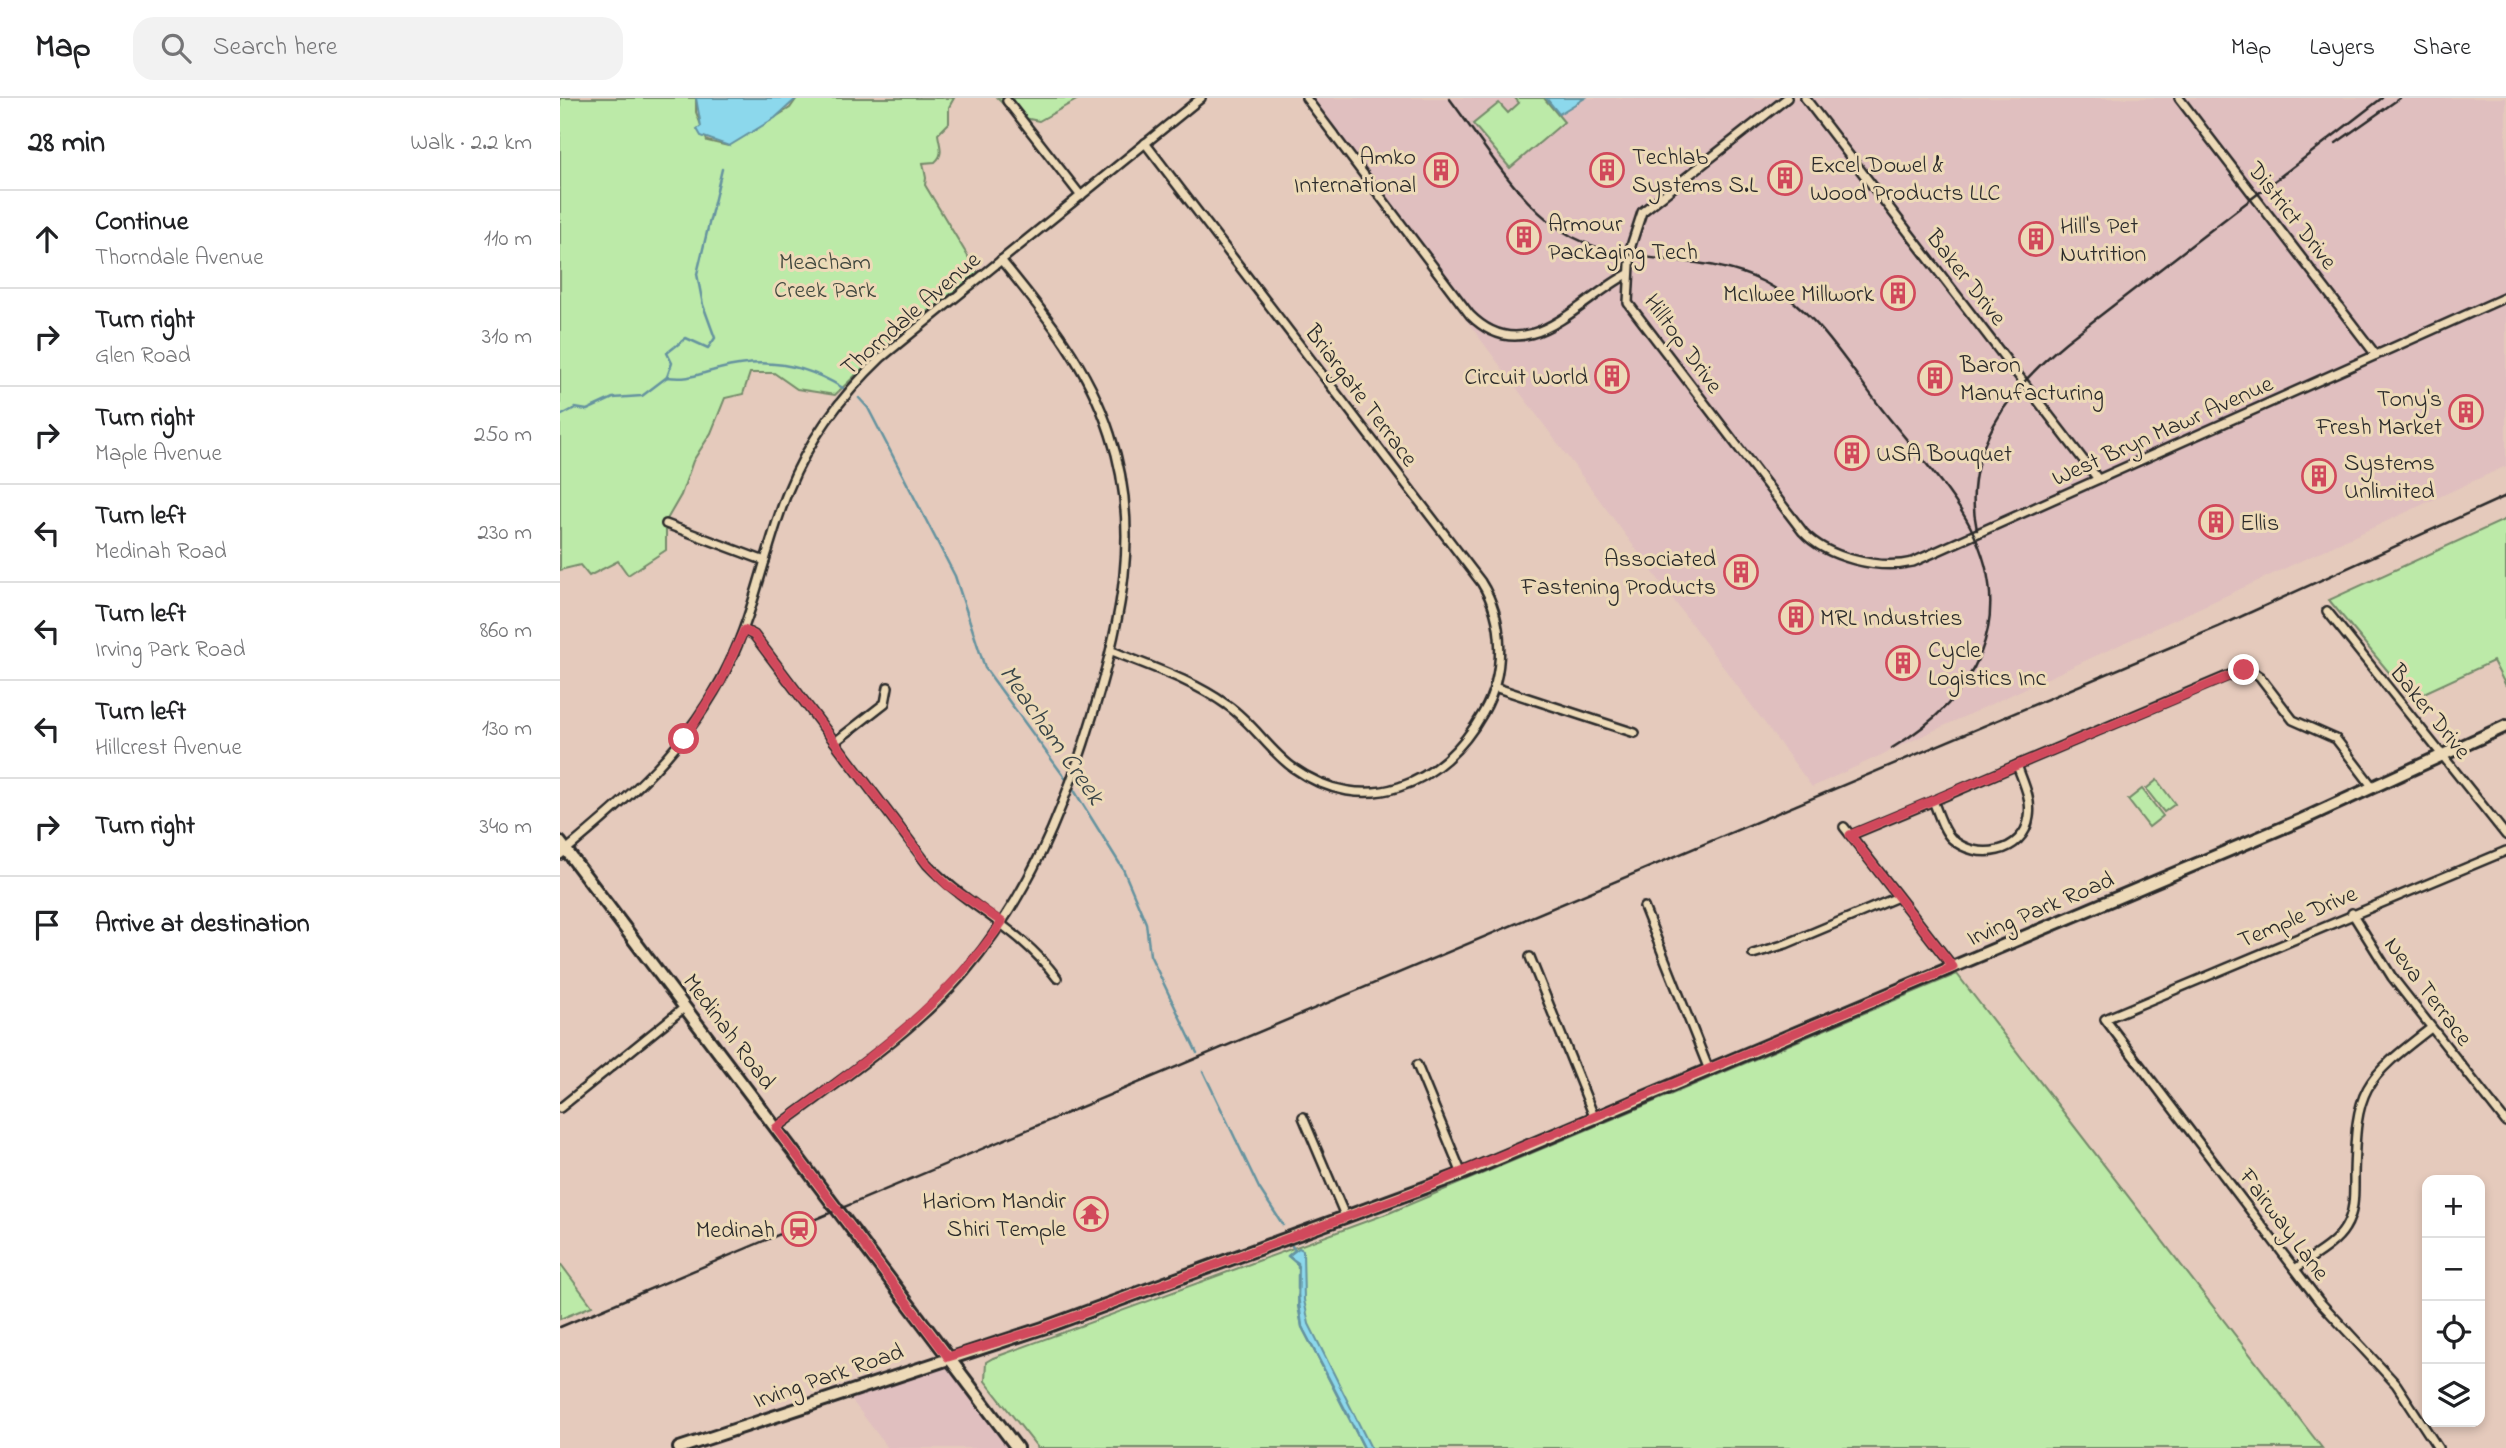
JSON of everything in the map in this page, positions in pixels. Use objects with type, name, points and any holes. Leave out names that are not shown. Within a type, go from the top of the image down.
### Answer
[{"type":"main road","name":"Irving Park Road","points":[[679,1448],[948,1357],[1043,1328],[1462,1174],[1953,967],[2443,756],[2506,726]]},
{"type":"main road","name":"Medinah Road","points":[[562,849],[685,1007],[1017,1448]]},
{"type":"street","name":"Thorndale Avenue","points":[[562,849],[635,791],[684,739],[721,681],[744,630],[789,489],[803,459],[841,401],[882,357],[1201,98]]},
{"type":"street","name":"Hilltop Drive","points":[[1306,98],[1470,315],[1492,331],[1513,337],[1533,335],[1628,274]]},
{"type":"street","points":[[1628,274],[1634,232],[1642,212],[1787,98]]},
{"type":"street","name":"Baker Drive","points":[[1805,98],[2098,479]]},
{"type":"street","name":"District Drive","points":[[2179,98],[2376,355]]},
{"type":"street","points":[[1007,101],[1081,196]]},
{"type":"street","name":"Briargate Terrace","points":[[1112,651],[1211,694],[1247,722],[1290,766],[1312,779],[1354,792],[1387,790],[1427,775],[1445,764],[1462,746],[1484,712],[1494,687],[1500,639],[1492,603],[1481,582],[1145,144]]},
{"type":"street","points":[[776,1128],[922,1015],[962,974],[1002,922],[1036,867],[1070,788],[1112,651],[1125,584],[1127,551],[1126,510],[1113,444],[1100,405],[1078,361],[1001,260]]},
{"type":"street","name":"Hilltop Drive","points":[[1628,274],[1628,303],[1634,313],[1803,533],[1827,550]]},
{"type":"street","name":"West Bryn Mawr Avenue","points":[[1827,550],[1881,565],[1913,562],[2506,297]]},
{"type":"street","points":[[666,524],[765,561]]},
{"type":"street","name":"Baker Drive","points":[[2327,611],[2506,835]]},
{"type":"street","points":[[744,630],[754,635],[927,864],[947,885],[1002,922],[1046,963],[1057,978]]},
{"type":"street","points":[[1850,835],[2237,672],[2250,670],[2260,677],[2293,720],[2340,742],[2372,786]]},
{"type":"street","points":[[835,742],[885,703],[888,687]]},
{"type":"street","points":[[1494,687],[1635,733]]},
{"type":"street","points":[[1933,801],[1949,838],[1964,848],[1983,853],[2004,849],[2021,836],[2029,819],[2029,800],[2017,765]]},
{"type":"street","points":[[1844,827],[1953,967]]},
{"type":"street","name":"Temple Drive","points":[[2105,1019],[2352,913],[2506,851]]},
{"type":"street","points":[[1753,954],[1786,944],[1898,897]]},
{"type":"street","points":[[1644,907],[1709,1070]]},
{"type":"street","name":"Neva Terrace","points":[[2352,913],[2382,963],[2506,1122]]},
{"type":"street","points":[[1530,957],[1595,1119]]},
{"type":"street","points":[[560,1108],[685,1007]]},
{"type":"street","name":"Fairway Lane","points":[[2105,1019],[2319,1301],[2396,1384],[2438,1448]]},
{"type":"street","points":[[2295,1269],[2339,1236],[2350,1217],[2356,1120],[2370,1083],[2389,1060],[2431,1028]]},
{"type":"street","points":[[1417,1065],[1462,1174]]},
{"type":"street","points":[[1303,1117],[1346,1218]]},
{"type":"shaded area","points":[[1302,98],[2506,98],[2506,466],[1812,787]]},
{"type":"shaded area","points":[[949,1365],[1013,1448],[888,1448],[847,1394]]},
{"type":"green space","name":"Meacham Creek Park","points":[[560,98],[696,98],[696,112],[707,141],[728,146],[790,108],[797,98],[954,98],[949,107],[949,123],[938,134],[940,156],[935,162],[923,163],[925,185],[978,273],[894,338],[835,395],[797,389],[774,373],[750,373],[743,394],[725,398],[711,433],[693,461],[681,495],[666,521],[666,550],[628,575],[618,561],[589,576],[580,565],[560,570]]},
{"type":"green space","points":[[997,98],[1080,98],[1039,121],[1024,118],[1014,106],[1007,108]]},
{"type":"green space","points":[[1515,98],[1544,98],[1564,122],[1510,168],[1473,124],[1499,103],[1508,113],[1519,103]]},
{"type":"green space","points":[[2506,519],[2506,686],[2493,661],[2411,699],[2329,600]]},
{"type":"green space","points":[[2157,780],[2175,804],[2164,812],[2146,789]]},
{"type":"green space","points":[[2142,789],[2163,816],[2149,827],[2128,800]]},
{"type":"green space","points":[[1957,974],[2322,1448],[1038,1448],[985,1381],[986,1362],[993,1358],[1389,1213]]},
{"type":"green space","points":[[560,1263],[592,1306],[560,1319]]},
{"type":"water","points":[[696,98],[797,98],[775,118],[729,146],[701,136],[697,129],[701,126]]},
{"type":"water","points":[[1546,98],[1585,98],[1559,114]]},
{"type":"water","points":[[1299,1248],[1303,1250],[1304,1300],[1309,1324],[1371,1448],[1364,1448],[1302,1327],[1298,1307],[1299,1266],[1288,1256]]},
{"type":"waterway","points":[[667,377],[672,363],[667,353],[686,338],[708,348],[715,338],[703,305],[697,274],[722,169]]},
{"type":"waterway","name":"Meacham Creek","points":[[560,416],[575,408],[587,410],[613,398],[642,396],[667,377],[688,377],[735,365],[768,363],[799,368],[843,388]]},
{"type":"waterway","name":"Meacham Creek","points":[[859,398],[868,408],[955,576],[985,668],[1068,782]]},
{"type":"waterway","name":"Meacham Creek","points":[[1072,787],[1123,869],[1146,923],[1150,955],[1197,1053]]},
{"type":"waterway","name":"Meacham Creek","points":[[1203,1071],[1259,1188],[1283,1225]]},
{"type":"waterway","name":"Meacham Creek","points":[[1292,1246],[1295,1250],[1288,1256],[1298,1263],[1298,1268]]},
{"type":"waterway","name":"Meacham Creek","points":[[1298,1275],[1298,1289]]},
{"type":"waterway","name":"Meacham Creek","points":[[1298,1296],[1302,1327],[1349,1417]]},
{"type":"waterway","name":"Meacham Creek","points":[[1353,1426],[1364,1448]]},
{"type":"railway","points":[[1449,98],[1515,187],[1545,218],[1561,230],[1585,243],[1609,251],[1739,272],[1764,282],[1799,306],[1829,338],[1962,511],[1984,560],[1990,593],[1989,624],[1980,654],[1966,681],[1946,705],[1921,728],[1892,748]]},
{"type":"railway","points":[[1977,530],[1974,502],[1976,475],[1983,449],[1994,424],[2026,380],[2066,342],[2382,98]]},
{"type":"railway","points":[[2336,143],[2400,98]]},
{"type":"railway","points":[[560,1327],[2218,627],[2506,496]]},
{"type":"place","name":"Amko International","points":[[1441,170]]},
{"type":"place","name":"Techlab Systems S.L","points":[[1607,170]]},
{"type":"place","name":"Excel Dowel & Wood Products LLC","points":[[1785,178]]},
{"type":"place","name":"Armour Packaging Tech","points":[[1524,237]]},
{"type":"place","name":"Hill's Pet Nutrition","points":[[2036,239]]},
{"type":"place","name":"McIlwee Millwork","points":[[1898,293]]},
{"type":"place","name":"Circuit World","points":[[1612,376]]},
{"type":"place","name":"Baron Manufacturing","points":[[1935,378]]},
{"type":"place","name":"Tony's Fresh Market","points":[[2466,412]]},
{"type":"place","name":"USA Bouquet","points":[[1852,453]]},
{"type":"place","name":"Systems Unlimited","points":[[2319,476]]},
{"type":"place","name":"Ellis","points":[[2216,522]]},
{"type":"place","name":"Associated Fastening Products","points":[[1741,572]]},
{"type":"place","name":"MRL Industries","points":[[1796,617]]},
{"type":"place","name":"Cycle Logistics Inc","points":[[1903,663]]},
{"type":"place","name":"HariOm Mandir Shiri Temple","points":[[1091,1214]]},
{"type":"place","name":"Medinah","points":[[799,1229]]},
{"type":"route","points":[[684,739],[721,681],[744,630],[754,635],[927,864],[947,885],[1002,922],[962,974],[922,1015],[888,1044],[776,1128],[948,1357],[1043,1328],[1462,1174],[1953,967],[1850,835],[2244,670]]}]
